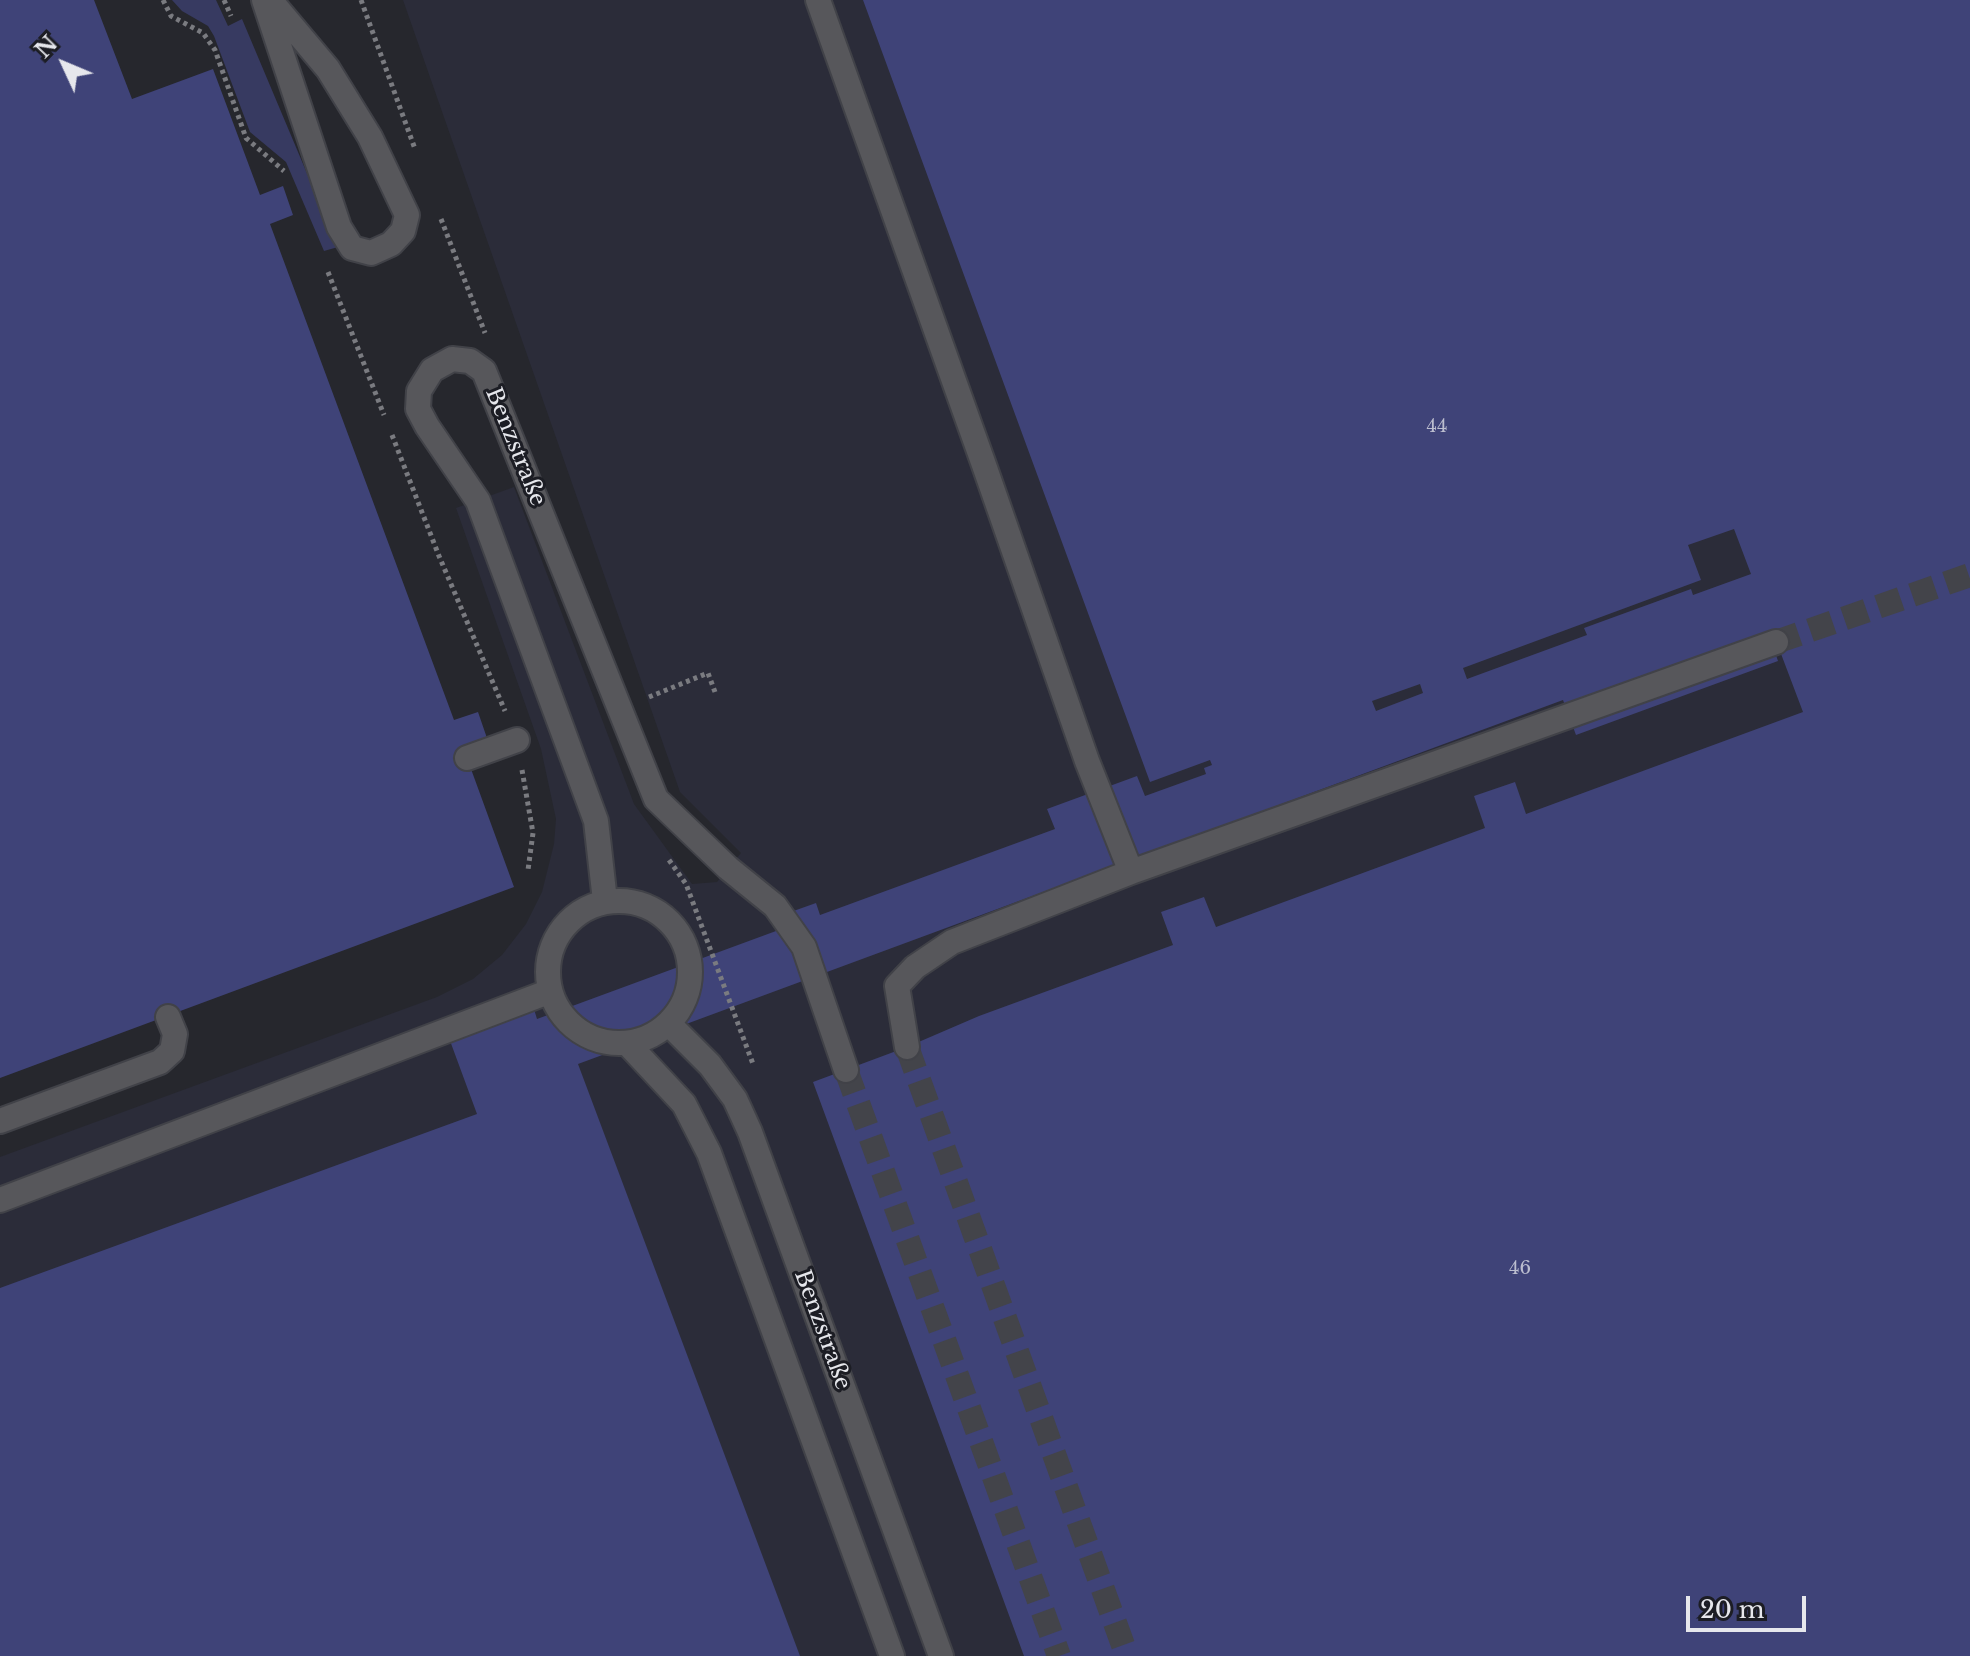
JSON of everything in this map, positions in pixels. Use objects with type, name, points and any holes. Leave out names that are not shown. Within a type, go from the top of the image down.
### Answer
[{"type":"street","points":[[267,0],[328,69],[370,137],[407,215],[403,231],[391,244],[371,253],[352,248],[339,227],[267,0]]},
{"type":"street","points":[[818,0],[1087,761],[1131,872]]},
{"type":"street","name":"Benzstraße","points":[[605,901],[596,821],[478,501],[418,409],[419,391],[432,370],[452,359],[470,361],[484,371],[656,799],[728,868],[775,906],[804,947],[846,1070]]},
{"type":"street","points":[[907,1047],[897,986],[915,967],[952,942],[1131,872],[1776,642]]},
{"type":"street","points":[[467,758],[517,740]]},
{"type":"street","points":[[629,900],[650,907],[669,920],[683,939],[690,960],[690,983],[683,1005],[669,1024],[649,1037],[627,1043],[603,1042],[581,1033],[564,1017],[548,992],[551,948],[564,926],[582,910],[605,901],[629,900]]},
{"type":"street","points":[[0,1200],[548,992]]},
{"type":"street","points":[[0,1121],[160,1062],[172,1051],[175,1034],[168,1017]]},
{"type":"street","name":"Benzstraße","points":[[669,1024],[710,1065],[735,1099],[750,1132],[941,1656]]},
{"type":"street","points":[[627,1043],[684,1104],[709,1153],[892,1656]]},
{"type":"path","points":[[163,0],[171,16],[203,33],[215,50],[246,138],[283,169],[289,183]]},
{"type":"path","points":[[224,0],[231,16]]},
{"type":"path","points":[[327,270],[439,556],[517,740],[533,833],[528,870]]},
{"type":"path","points":[[648,698],[708,673],[715,692]]},
{"type":"shaded area","points":[[172,0],[216,0],[228,26],[242,19],[338,247],[324,251],[286,162],[250,132],[208,26],[182,11]]},
{"type":"shaded area","points":[[403,0],[1970,0],[1970,1656],[0,1656],[0,1157],[437,997],[473,979],[502,955],[526,924],[542,892],[554,844],[556,819],[541,749],[456,508],[514,487],[634,804],[692,884],[717,882],[741,853],[680,792]]},
{"type":"building","points":[[0,0],[94,0],[132,99],[213,69],[260,195],[283,186],[293,215],[270,224],[454,720],[478,712],[488,741],[467,758],[514,887],[0,1078]]},
{"type":"building","points":[[863,0],[1970,0],[1970,1656],[1024,1656],[813,1082],[979,1016],[1173,945],[1161,912],[1204,897],[1216,927],[1485,828],[1474,796],[1515,782],[1526,814],[1803,712],[1772,630],[1768,632],[1778,661],[1576,735],[1563,700],[578,1064],[800,1656],[0,1656],[0,1288],[477,1114],[449,1038],[533,1006],[537,1019],[776,931],[771,919],[816,903],[820,915],[1055,829],[1047,809],[1137,776],[1145,796],[1206,774],[1204,768],[1212,765],[1210,760],[1150,782]],"holes":[[[1734,529],[1751,574],[1693,595],[1691,589],[1584,628],[1587,635],[1467,679],[1463,668],[1701,580],[1688,545]],[[1420,684],[1423,693],[1376,711],[1372,701]]]},
{"type":"tunnel","points":[[1776,642],[1970,575]]},
{"type":"tunnel","points":[[907,1047],[1127,1656]]},
{"type":"tunnel","points":[[846,1070],[1059,1656]]}]
